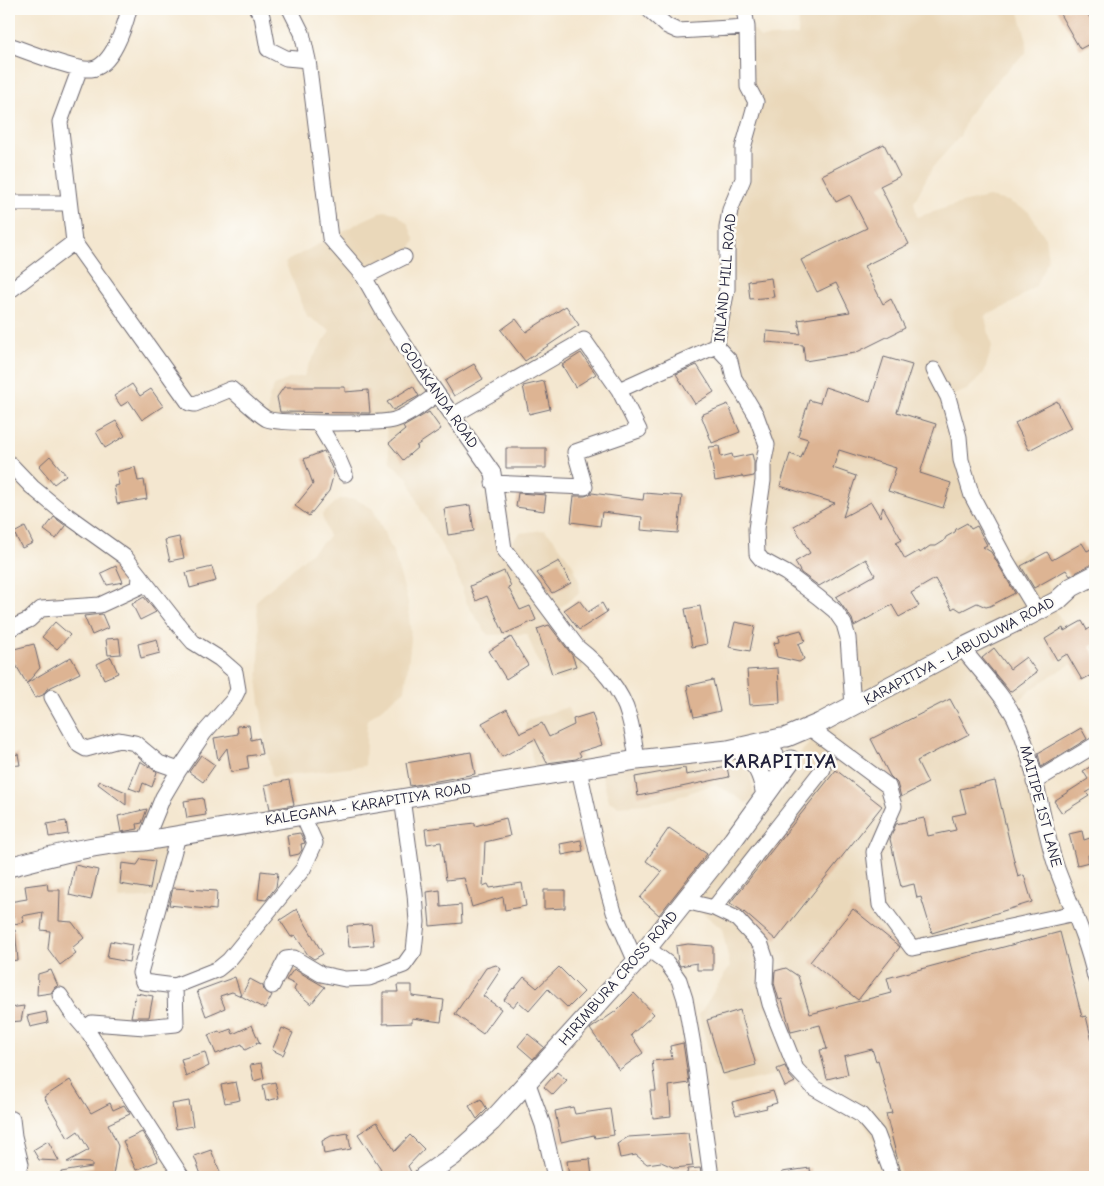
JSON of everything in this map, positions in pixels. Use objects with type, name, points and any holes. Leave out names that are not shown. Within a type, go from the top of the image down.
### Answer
[{"type":"main road","name":"KARAPITIYA - LABUDUWA ROAD","points":[[785,749],[853,706],[962,648],[1037,611],[1057,600],[1072,587],[1095,575]]},
{"type":"main road","name":"KALEGANA - KARAPITIYA ROAD","points":[[9,867],[115,842],[145,841],[178,836],[637,760],[736,751],[785,749]]},
{"type":"main road","points":[[764,796],[785,749]]},
{"type":"main road","points":[[736,751],[757,765],[764,782],[764,796]]},
{"type":"main road","name":"HIRIMBURA CROSS ROAD","points":[[423,1177],[453,1156],[491,1122],[642,955],[685,902],[764,796]]},
{"type":"street","points":[[9,46],[80,68],[93,69],[104,61],[117,45],[129,9]]},
{"type":"street","points":[[258,9],[262,16],[268,49],[286,58],[308,60]]},
{"type":"street","name":"GODAKANDA ROAD","points":[[290,9],[302,33],[308,60],[330,238],[364,277],[386,316],[493,473],[504,549],[578,648],[588,656],[622,697],[630,718],[637,760]]},
{"type":"street","points":[[648,9],[667,26],[678,31],[747,27]]},
{"type":"street","name":"INLAND HILL ROAD","points":[[744,9],[747,27],[748,87],[756,102],[743,148],[743,179],[730,210],[727,228],[727,289],[716,346],[730,361],[734,378],[756,415],[767,445],[756,529],[757,554],[762,560],[786,573],[818,597],[835,612],[844,624],[848,638],[853,706]]},
{"type":"street","points":[[80,68],[60,122],[74,242],[189,403],[195,404],[231,389],[267,419],[285,422],[318,423],[393,420],[412,411],[438,394]]},
{"type":"street","points":[[9,203],[68,203]]},
{"type":"street","points":[[12,289],[74,242]]},
{"type":"street","points":[[364,277],[404,257]]},
{"type":"street","points":[[454,415],[584,340],[619,390],[639,430],[574,452],[585,487],[494,483]]},
{"type":"street","points":[[619,390],[716,346]]},
{"type":"street","points":[[934,370],[948,397],[959,437],[961,460],[972,496],[1006,560],[1037,611]]},
{"type":"street","points":[[318,423],[336,453],[345,474]]},
{"type":"street","points":[[9,463],[60,512],[125,557],[193,642],[220,659],[235,672],[238,690],[233,700],[204,733],[179,770],[164,797],[145,841]]},
{"type":"street","points":[[9,630],[29,620],[41,610],[100,605],[121,597],[139,587],[140,577]]},
{"type":"street","name":"MAITIPE 1ST LANE","points":[[962,648],[992,684],[1015,719],[1026,751],[1057,868],[1075,913],[1095,977]]},
{"type":"street","points":[[52,697],[78,745],[86,748],[118,740],[134,743],[159,763],[179,770]]},
{"type":"street","points":[[817,727],[888,786],[894,806],[874,852],[880,905],[912,948],[1075,913]]},
{"type":"street","points":[[1034,782],[1095,745]]},
{"type":"street","points":[[579,770],[599,860],[614,912],[642,955],[668,962],[679,980],[685,999],[693,1045],[711,1177]]},
{"type":"street","points":[[714,908],[823,770]]},
{"type":"street","points":[[272,986],[286,959],[294,958],[321,974],[345,979],[369,978],[404,965],[414,951],[415,894],[402,798]]},
{"type":"street","points":[[178,836],[140,974],[143,982],[175,986],[218,969],[229,960],[303,870],[315,843],[302,814]]},
{"type":"street","points":[[685,902],[714,908],[737,920],[761,945],[766,960],[765,984],[770,1004],[796,1069],[814,1088],[861,1114],[877,1134],[893,1177]]},
{"type":"street","points":[[89,1033],[89,1026],[92,1023],[145,1027],[176,1024],[175,986]]},
{"type":"street","points":[[60,995],[71,1012],[89,1033],[182,1177]]},
{"type":"street","points":[[527,1081],[543,1124],[555,1177]]},
{"type":"street","points":[[9,1164],[21,1164],[12,1119]]},
{"type":"shaded area","points":[[815,9],[1018,9],[1027,41],[1026,53],[1004,73],[972,110],[960,136],[932,168],[914,202],[917,217],[961,203],[988,197],[1008,201],[1029,212],[1045,237],[1048,260],[1035,287],[1007,306],[985,316],[992,347],[984,373],[967,390],[948,397],[961,460],[1006,560],[1020,556],[1028,549],[1057,601],[1051,604],[1085,657],[1055,673],[1032,689],[1010,709],[1095,977],[1095,1177],[890,1177],[876,1143],[845,1093],[805,1069],[728,1085],[712,1062],[699,1015],[730,966],[722,929],[691,903],[759,824],[785,789],[787,766],[807,746],[823,722],[853,706],[844,624],[762,560],[767,445],[716,346],[727,251],[756,102],[747,27],[755,31],[760,38],[798,35],[799,14]]},
{"type":"shaded area","points":[[384,211],[396,213],[408,224],[415,241],[404,257],[365,276],[481,455],[505,548],[520,533],[544,530],[552,537],[573,565],[579,581],[580,592],[552,614],[587,655],[582,670],[561,680],[549,678],[536,658],[527,634],[488,635],[467,604],[455,569],[420,508],[408,478],[390,462],[385,421],[267,419],[269,397],[275,385],[289,379],[304,376],[308,366],[330,331],[307,316],[285,262]]},
{"type":"shaded area","points":[[339,499],[355,499],[373,509],[394,554],[408,602],[411,639],[405,690],[367,720],[365,766],[272,777],[258,687],[260,639],[256,601],[329,537],[322,515]]},
{"type":"shaded area","points":[[568,707],[586,769],[536,776],[525,724],[528,720]]},
{"type":"shaded area","points":[[728,750],[745,764],[751,777],[755,798],[747,803],[715,784],[668,800],[618,806],[609,801],[599,766]]},
{"type":"shaded area","points":[[178,836],[163,893],[148,898],[119,899],[115,842]]},
{"type":"building","points":[[1057,9],[1085,9],[1095,27],[1095,41],[1080,49]]},
{"type":"building","points":[[884,144],[900,176],[880,186],[909,244],[864,266],[883,304],[891,299],[905,328],[855,353],[805,361],[803,345],[766,342],[767,331],[801,334],[798,320],[850,312],[836,283],[817,292],[801,260],[867,228],[850,195],[836,202],[822,175]]},
{"type":"building","points":[[771,278],[774,297],[750,299],[748,281]]},
{"type":"building","points":[[566,306],[579,325],[525,361],[501,330],[516,319],[526,332]]},
{"type":"building","points":[[581,353],[596,374],[575,387],[562,365]]},
{"type":"building","points":[[884,357],[912,365],[897,412],[936,424],[920,473],[951,483],[943,508],[888,491],[896,468],[839,450],[833,468],[856,476],[843,517],[871,502],[880,517],[883,507],[902,540],[896,543],[905,559],[919,551],[920,553],[930,546],[936,546],[955,532],[956,529],[967,523],[971,529],[977,526],[987,545],[983,547],[991,552],[1015,593],[990,606],[986,607],[977,603],[961,611],[955,607],[952,609],[935,579],[911,593],[919,606],[899,617],[892,605],[854,626],[852,619],[836,597],[875,575],[866,559],[819,586],[801,573],[795,562],[810,553],[794,526],[835,503],[780,486],[790,454],[801,458],[808,439],[798,436],[809,400],[820,403],[825,387],[870,402]]},
{"type":"building","points":[[474,364],[483,379],[454,396],[445,381]]},
{"type":"building","points":[[697,365],[714,392],[695,404],[676,374]]},
{"type":"building","points":[[544,381],[550,409],[529,414],[523,386]]},
{"type":"building","points":[[132,384],[140,396],[151,389],[163,406],[142,420],[129,401],[121,406],[114,396]]},
{"type":"building","points":[[413,386],[419,396],[393,410],[387,402]]},
{"type":"building","points":[[284,387],[345,387],[345,392],[368,390],[370,413],[280,412],[277,397]]},
{"type":"building","points":[[1057,401],[1071,428],[1029,450],[1015,423]]},
{"type":"building","points":[[728,404],[740,432],[712,443],[701,415]]},
{"type":"building","points":[[429,412],[441,429],[416,446],[418,447],[403,460],[389,443],[405,430],[403,427]]},
{"type":"building","points":[[116,421],[125,436],[105,448],[96,432]]},
{"type":"building","points":[[719,446],[721,457],[732,454],[733,458],[752,454],[754,476],[743,478],[742,476],[715,481],[709,447]]},
{"type":"building","points":[[506,448],[546,448],[546,468],[506,468]]},
{"type":"building","points":[[324,451],[334,473],[329,491],[309,516],[295,506],[313,484],[304,459]]},
{"type":"building","points":[[50,456],[66,475],[54,484],[39,466]]},
{"type":"building","points":[[135,467],[138,481],[144,480],[147,499],[117,504],[114,486],[119,485],[116,472]]},
{"type":"building","points":[[518,493],[546,495],[544,511],[516,507]]},
{"type":"building","points":[[592,493],[643,500],[644,493],[682,496],[678,533],[641,530],[642,517],[602,512],[600,526],[571,522],[574,496],[585,496]]},
{"type":"building","points":[[470,505],[474,531],[448,535],[444,509]]},
{"type":"building","points":[[54,517],[66,526],[56,539],[44,530]]},
{"type":"building","points":[[25,527],[33,543],[22,548],[14,533]]},
{"type":"building","points":[[179,537],[184,558],[170,561],[165,540]]},
{"type":"building","points":[[1082,543],[1087,551],[1095,547],[1095,562],[1070,576],[1066,570],[1034,588],[1021,566],[1047,552],[1052,560]]},
{"type":"building","points":[[559,561],[571,583],[552,593],[537,573]]},
{"type":"building","points":[[116,566],[123,582],[107,585],[101,573]]},
{"type":"building","points":[[212,567],[216,581],[190,588],[186,573]]},
{"type":"building","points":[[504,571],[511,586],[508,587],[520,610],[530,606],[536,620],[504,634],[487,596],[476,601],[470,586]]},
{"type":"building","points":[[144,597],[156,612],[140,620],[132,604]]},
{"type":"building","points":[[579,600],[588,612],[602,603],[607,612],[579,630],[564,610]]},
{"type":"building","points":[[700,606],[707,644],[692,647],[685,609]]},
{"type":"building","points":[[102,614],[108,628],[92,635],[84,616]]},
{"type":"building","points":[[1082,621],[1087,630],[1095,625],[1095,644],[1090,647],[1095,656],[1095,673],[1082,680],[1067,654],[1057,660],[1045,639],[1063,628],[1064,631]]},
{"type":"building","points":[[55,622],[70,635],[57,649],[42,637]]},
{"type":"building","points":[[735,622],[755,626],[750,651],[729,647]]},
{"type":"building","points":[[549,625],[572,655],[576,666],[552,674],[537,629]]},
{"type":"building","points":[[801,630],[805,641],[798,644],[804,659],[799,662],[777,657],[774,643],[779,642],[778,636]]},
{"type":"building","points":[[511,637],[528,665],[506,679],[489,651]]},
{"type":"building","points":[[119,638],[121,654],[108,655],[106,639]]},
{"type":"building","points":[[157,639],[160,653],[141,658],[138,644]]},
{"type":"building","points":[[34,644],[40,668],[27,683],[71,657],[80,673],[47,689],[43,695],[35,698],[13,660],[10,650]]},
{"type":"building","points":[[994,648],[1010,669],[1026,657],[1037,672],[1010,692],[982,658]]},
{"type":"building","points":[[111,657],[118,673],[104,679],[97,664]]},
{"type":"building","points":[[778,668],[780,703],[750,705],[747,670]]},
{"type":"building","points":[[713,680],[720,711],[694,717],[687,686]]},
{"type":"building","points":[[950,699],[969,734],[917,761],[928,783],[901,797],[897,783],[890,776],[871,739]]},
{"type":"building","points":[[507,709],[520,733],[542,723],[549,737],[574,725],[573,719],[592,713],[602,745],[579,752],[581,756],[576,759],[547,763],[535,739],[502,757],[482,723]]},
{"type":"building","points":[[249,725],[251,740],[259,738],[262,754],[247,756],[249,769],[231,772],[227,748],[218,760],[214,738],[238,734],[237,726]]},
{"type":"building","points":[[1081,728],[1087,739],[1041,767],[1038,753]]},
{"type":"building","points":[[471,752],[475,774],[410,786],[406,763]]},
{"type":"building","points":[[18,754],[20,765],[9,766],[9,756]]},
{"type":"building","points":[[201,755],[215,765],[203,782],[189,772]]},
{"type":"building","points":[[140,761],[157,772],[152,787],[143,783],[140,792],[129,788]]},
{"type":"building","points":[[1095,764],[1095,790],[1094,788],[1086,793],[1089,796],[1062,813],[1054,801],[1088,779],[1083,771]]},
{"type":"building","points":[[727,767],[729,777],[638,796],[635,777],[685,768],[686,775]]},
{"type":"building","points":[[836,770],[882,806],[776,940],[744,912],[730,903]]},
{"type":"building","points":[[289,780],[294,805],[270,809],[265,785]]},
{"type":"building","points":[[100,781],[126,792],[126,805],[98,784]]},
{"type":"building","points":[[995,781],[1018,877],[1024,875],[1032,902],[932,933],[921,897],[917,898],[914,884],[901,887],[890,839],[896,824],[924,818],[928,836],[956,830],[952,816],[966,813],[960,789]]},
{"type":"building","points":[[203,798],[206,815],[187,818],[184,801]]},
{"type":"building","points":[[147,809],[142,823],[137,824],[138,829],[121,832],[118,816]]},
{"type":"building","points":[[506,818],[510,836],[485,842],[483,886],[488,884],[490,888],[522,883],[526,906],[505,910],[503,897],[472,907],[464,878],[446,880],[441,842],[427,844],[425,829],[475,823],[475,826]]},
{"type":"building","points":[[66,821],[68,834],[49,837],[47,824]]},
{"type":"building","points":[[669,828],[707,854],[659,915],[640,898],[662,872],[646,861]]},
{"type":"building","points":[[1082,831],[1084,840],[1093,837],[1095,852],[1088,855],[1089,862],[1077,865],[1069,834]]},
{"type":"building","points":[[300,833],[305,843],[301,844],[302,850],[299,854],[290,856],[287,835]]},
{"type":"building","points":[[581,840],[583,851],[562,855],[560,844]]},
{"type":"building","points":[[141,859],[155,861],[150,889],[120,884],[122,863],[137,865]]},
{"type":"building","points":[[75,865],[98,870],[91,900],[69,895]]},
{"type":"building","points":[[261,871],[278,873],[276,887],[266,900],[258,899]]},
{"type":"building","points":[[47,883],[48,890],[60,890],[59,921],[72,922],[84,938],[72,948],[76,953],[60,965],[48,949],[50,931],[41,930],[43,912],[22,916],[24,922],[14,924],[13,916],[9,916],[9,902],[27,899],[25,886]]},
{"type":"building","points":[[173,888],[217,891],[216,910],[169,905]]},
{"type":"building","points":[[440,890],[441,907],[461,905],[462,923],[430,926],[427,892]]},
{"type":"building","points":[[544,890],[565,890],[565,908],[544,909]]},
{"type":"building","points":[[297,909],[323,954],[314,959],[308,955],[295,935],[291,937],[280,920]]},
{"type":"building","points":[[853,909],[900,947],[858,1000],[810,962]]},
{"type":"building","points":[[371,924],[374,945],[349,947],[347,926]]},
{"type":"building","points":[[9,930],[15,930],[18,960],[9,961]]},
{"type":"building","points":[[1060,932],[1082,1017],[1086,1016],[1095,1054],[1095,1177],[968,1177],[968,1175],[959,1177],[902,1177],[886,1114],[892,1113],[878,1060],[876,1061],[872,1049],[844,1056],[848,1074],[827,1079],[820,1050],[827,1049],[820,1025],[791,1032],[782,999],[779,1000],[774,983],[775,971],[786,968],[798,976],[810,1014],[891,993],[887,978]]},
{"type":"building","points":[[110,941],[132,945],[129,962],[107,958]]},
{"type":"building","points":[[688,944],[713,946],[713,970],[697,970],[697,963],[680,966],[676,946]]},
{"type":"building","points":[[496,965],[501,969],[483,996],[501,1009],[483,1034],[455,1014],[486,968]]},
{"type":"building","points":[[559,967],[584,992],[568,1008],[548,989],[529,1011],[518,1001],[513,1007],[504,1000],[524,977],[537,988]]},
{"type":"building","points":[[294,969],[325,987],[311,1004],[294,990],[296,985],[286,980]]},
{"type":"building","points":[[51,970],[58,986],[51,993],[37,995],[38,974]]},
{"type":"building","points":[[235,977],[241,996],[232,992],[220,996],[225,1008],[206,1016],[197,991]]},
{"type":"building","points":[[250,979],[263,986],[264,991],[272,995],[265,1009],[241,996]]},
{"type":"building","points":[[397,985],[412,985],[412,996],[444,1000],[441,1022],[412,1018],[412,1023],[383,1024],[383,992],[398,992]]},
{"type":"building","points":[[136,993],[153,996],[149,1017],[131,1017]]},
{"type":"building","points":[[634,993],[654,1014],[631,1035],[643,1053],[619,1070],[590,1029],[616,1011]]},
{"type":"building","points":[[24,1006],[21,1021],[9,1022],[9,1008]]},
{"type":"building","points":[[740,1010],[756,1065],[723,1074],[707,1020]]},
{"type":"building","points":[[46,1012],[48,1023],[30,1027],[27,1016]]},
{"type":"building","points":[[252,1025],[260,1044],[256,1042],[257,1044],[245,1050],[242,1044],[216,1054],[208,1035],[231,1029],[233,1034]]},
{"type":"building","points":[[282,1028],[293,1033],[283,1055],[272,1050]]},
{"type":"building","points":[[528,1034],[544,1047],[533,1059],[518,1046]]},
{"type":"building","points":[[683,1043],[689,1083],[669,1086],[671,1116],[653,1118],[650,1091],[656,1091],[652,1061],[672,1059],[670,1046]]},
{"type":"building","points":[[205,1052],[209,1066],[186,1077],[181,1059]]},
{"type":"building","points":[[261,1063],[264,1078],[254,1081],[250,1065]]},
{"type":"building","points":[[785,1066],[795,1082],[785,1087],[777,1069]]},
{"type":"building","points":[[557,1072],[567,1080],[553,1095],[544,1087]]},
{"type":"building","points":[[70,1080],[91,1113],[110,1103],[113,1110],[124,1105],[130,1114],[108,1124],[118,1146],[113,1175],[105,1177],[61,1177],[61,1172],[92,1167],[92,1163],[67,1162],[89,1150],[78,1131],[68,1138],[44,1097]]},
{"type":"building","points":[[236,1082],[240,1100],[225,1103],[221,1085]]},
{"type":"building","points":[[275,1082],[279,1098],[266,1101],[263,1085]]},
{"type":"building","points":[[773,1091],[777,1103],[766,1106],[767,1108],[736,1115],[732,1102]]},
{"type":"building","points":[[481,1099],[487,1109],[477,1119],[469,1106]]},
{"type":"building","points":[[189,1101],[193,1126],[176,1129],[172,1104]]},
{"type":"building","points":[[573,1107],[575,1114],[610,1109],[614,1135],[595,1138],[594,1135],[561,1142],[555,1111]]},
{"type":"building","points":[[377,1122],[395,1151],[410,1135],[424,1149],[408,1166],[412,1174],[407,1177],[383,1177],[379,1170],[381,1169],[358,1134]]},
{"type":"building","points":[[142,1132],[158,1161],[136,1170],[123,1141]]},
{"type":"building","points":[[348,1133],[351,1149],[324,1154],[322,1141],[331,1136]]},
{"type":"building","points":[[688,1133],[693,1166],[675,1168],[661,1162],[647,1164],[636,1155],[620,1158],[617,1144],[628,1137]]},
{"type":"building","points":[[48,1141],[59,1161],[39,1160],[33,1150]]},
{"type":"building","points":[[211,1150],[221,1174],[213,1177],[202,1177],[194,1156]]},
{"type":"building","points":[[590,1159],[592,1177],[569,1177],[567,1161]]},
{"type":"building","points":[[700,1168],[702,1177],[686,1177],[688,1169]]},
{"type":"building","points":[[810,1168],[811,1177],[782,1177],[782,1172]]},
{"type":"district","name":"KARAPITIYA","points":[[780,761]]}]
